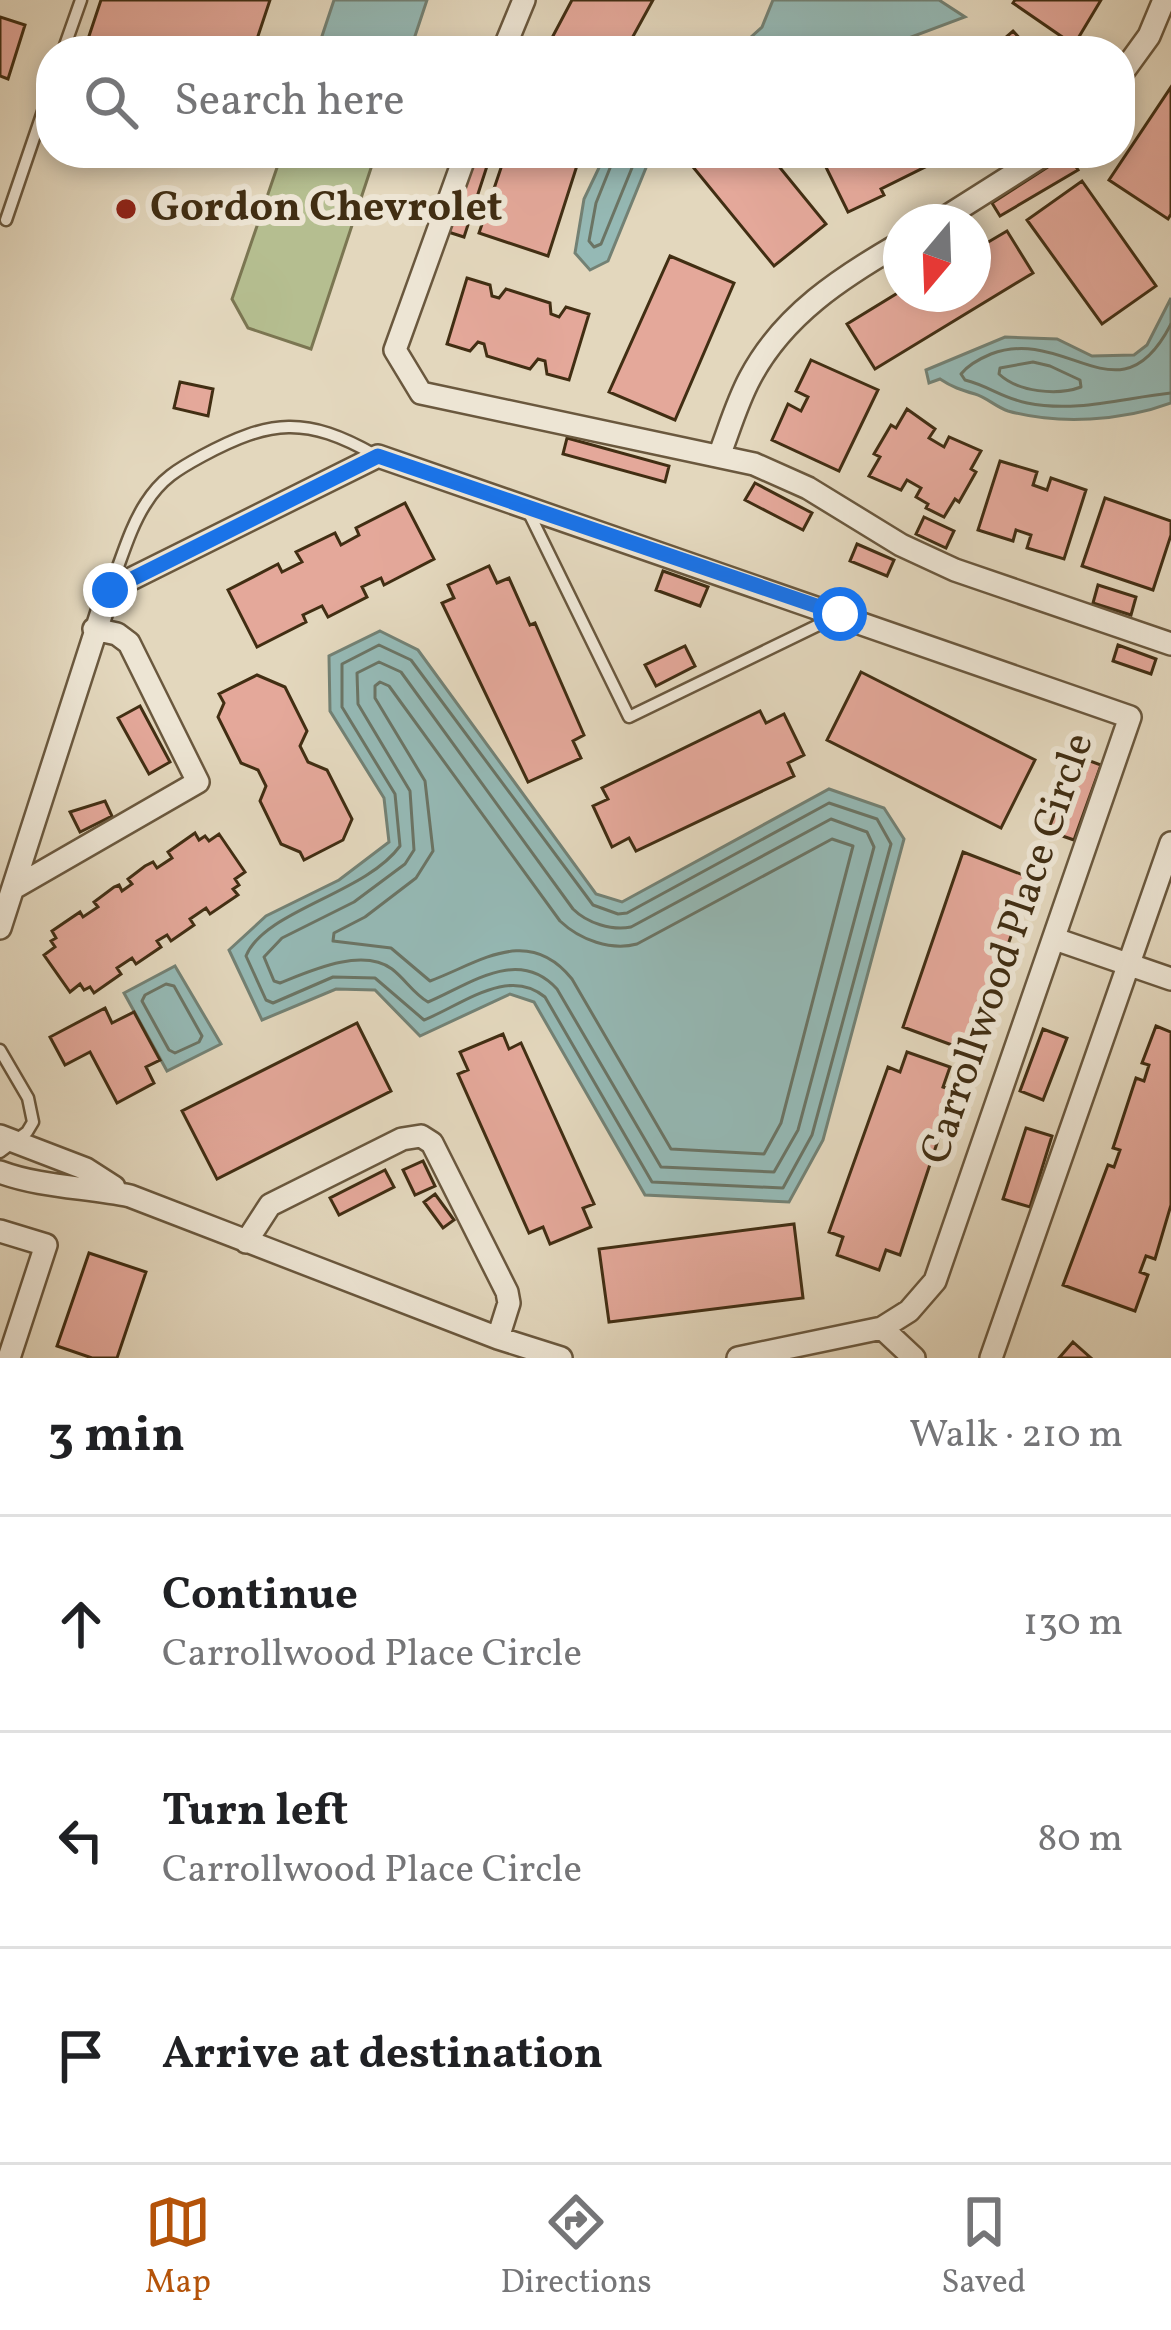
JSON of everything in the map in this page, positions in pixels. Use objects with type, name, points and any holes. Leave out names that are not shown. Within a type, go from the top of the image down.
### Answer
[{"type":"street","points":[[509,36],[524,0]]},
{"type":"street","points":[[1135,55],[1164,0]]},
{"type":"street","points":[[461,168],[395,350],[422,393],[754,464],[808,488],[901,545],[955,570],[1171,644]]},
{"type":"street","points":[[966,204],[1023,168]]},
{"type":"street","points":[[719,456],[750,377],[774,343],[811,302],[883,253]]},
{"type":"street","points":[[0,928],[110,590],[378,456]]},
{"type":"street","name":"Carrollwood Place Circle","points":[[378,456],[1130,717],[935,1281],[909,1311],[882,1328],[738,1358]]},
{"type":"street","points":[[14,888],[198,782],[129,644],[117,634],[94,629]]},
{"type":"street","points":[[991,1358],[1171,843]]},
{"type":"street","points":[[1055,940],[1171,979]]},
{"type":"street","points":[[246,1242],[270,1205],[402,1139],[421,1136],[432,1142],[507,1292],[509,1303],[498,1338]]},
{"type":"street","points":[[4,1146],[78,1186]]},
{"type":"street","points":[[4,1146],[86,1169],[130,1196],[561,1358]]},
{"type":"street","points":[[0,1172],[23,1181],[130,1196]]},
{"type":"street","points":[[0,1231],[46,1245],[10,1358]]},
{"type":"street","points":[[882,1328],[914,1358]]},
{"type":"lane","points":[[68,36],[81,0]]},
{"type":"lane","points":[[6,220],[36,132]]},
{"type":"lane","points":[[110,590],[143,506],[166,476],[247,432],[287,426],[338,434],[378,456]]},
{"type":"lane","points":[[525,506],[629,717],[840,614]]},
{"type":"lane","points":[[0,1050],[28,1098],[33,1122],[4,1146]]},
{"type":"green space","points":[[277,168],[371,168],[311,349],[248,328],[232,299]]},
{"type":"water","points":[[334,0],[427,0],[415,36],[322,36]]},
{"type":"water","points":[[773,0],[939,0],[965,17],[914,36],[752,36],[762,27]]},
{"type":"water","points":[[599,168],[646,168],[608,261],[590,270],[575,253],[584,199]]},
{"type":"water","points":[[1171,298],[1171,403],[1112,417],[1048,418],[1008,411],[940,379],[929,383],[926,370],[1005,337],[1057,339],[1092,356],[1134,355],[1147,345]]},
{"type":"water","points":[[380,631],[418,650],[596,894],[622,902],[829,789],[884,808],[904,839],[823,1140],[789,1202],[645,1195],[534,1002],[510,994],[420,1036],[375,990],[336,989],[262,1020],[229,950],[266,916],[339,880],[389,842],[384,798],[330,711],[329,656]]},
{"type":"water","points":[[175,966],[221,1044],[167,1071],[124,993]]},
{"type":"building","points":[[101,0],[270,0],[258,36],[89,36]]},
{"type":"building","points":[[572,0],[653,0],[633,36],[553,36]]},
{"type":"building","points":[[1101,0],[1079,36],[1061,36],[1013,3]]},
{"type":"building","points":[[0,17],[25,25],[8,79],[0,76]]},
{"type":"building","points":[[1171,87],[1168,219],[1109,180],[1117,168],[1135,168],[1135,141]]},
{"type":"building","points":[[466,168],[486,168],[464,237],[445,231]]},
{"type":"building","points":[[501,168],[576,168],[548,256],[479,233]]},
{"type":"building","points":[[694,168],[780,168],[826,224],[774,266]]},
{"type":"building","points":[[826,168],[923,168],[881,189],[884,195],[848,212]]},
{"type":"building","points":[[1046,168],[1078,170],[1000,216],[992,203]]},
{"type":"building","points":[[1082,181],[1156,286],[1102,324],[1027,220]]},
{"type":"building","points":[[1007,231],[1033,273],[991,299],[991,240]]},
{"type":"building","points":[[670,256],[734,283],[675,420],[609,392]]},
{"type":"building","points":[[467,278],[490,285],[492,296],[499,298],[506,289],[550,303],[551,314],[559,317],[566,307],[589,314],[569,380],[547,374],[545,361],[538,359],[530,369],[487,356],[484,344],[478,342],[470,351],[447,344]]},
{"type":"building","points":[[883,302],[883,312],[969,312],[875,369],[847,324]]},
{"type":"building","points":[[811,360],[878,390],[839,471],[772,440],[788,404],[801,411],[808,397],[796,391]]},
{"type":"building","points":[[180,382],[213,389],[208,416],[174,408]]},
{"type":"building","points":[[907,409],[935,429],[929,438],[944,447],[949,437],[981,451],[971,469],[976,472],[944,517],[926,508],[928,504],[916,497],[921,488],[907,480],[901,490],[869,476],[880,457],[874,454]]},
{"type":"building","points":[[567,438],[669,466],[665,482],[563,454]]},
{"type":"building","points":[[1000,461],[1037,472],[1033,485],[1047,490],[1051,478],[1086,490],[1064,559],[1027,548],[1031,535],[1016,530],[1013,541],[978,530]]},
{"type":"building","points":[[755,483],[812,513],[803,530],[745,500]]},
{"type":"building","points":[[1105,498],[1171,521],[1153,590],[1082,566]]},
{"type":"building","points":[[405,503],[434,559],[384,585],[381,578],[362,587],[367,597],[328,617],[322,606],[303,615],[306,622],[257,647],[228,590],[278,564],[282,572],[302,562],[296,552],[335,533],[341,545],[359,535],[356,528]]},
{"type":"building","points":[[924,517],[954,531],[946,548],[916,534]]},
{"type":"building","points":[[857,544],[894,560],[887,576],[850,561]]},
{"type":"building","points":[[489,566],[497,583],[509,578],[530,625],[535,623],[584,735],[573,741],[581,758],[528,782],[442,603],[454,598],[448,585]]},
{"type":"building","points":[[663,571],[708,587],[700,606],[656,590]]},
{"type":"building","points":[[1098,585],[1136,597],[1131,615],[1093,603]]},
{"type":"building","points":[[1118,645],[1156,659],[1151,674],[1113,661]]},
{"type":"building","points":[[685,646],[695,666],[656,686],[645,665]]},
{"type":"building","points":[[861,672],[1035,760],[1001,828],[827,740]]},
{"type":"building","points":[[257,675],[285,687],[307,731],[300,746],[308,762],[327,770],[352,819],[343,840],[304,860],[300,852],[281,844],[260,801],[266,786],[258,770],[241,763],[218,717],[224,703],[219,694]]},
{"type":"building","points":[[140,706],[170,762],[149,774],[118,718]]},
{"type":"building","points":[[760,711],[766,723],[784,714],[804,755],[788,763],[794,776],[636,851],[629,838],[612,847],[593,806],[608,799],[602,788]]},
{"type":"building","points":[[1076,756],[1101,765],[1074,840],[1048,831]]},
{"type":"building","points":[[105,801],[112,816],[80,832],[70,812]]},
{"type":"building","points":[[195,833],[199,840],[205,836],[209,841],[219,834],[245,872],[235,879],[239,885],[233,889],[238,895],[210,914],[206,908],[190,919],[194,925],[171,941],[167,935],[157,941],[161,947],[136,964],[132,958],[117,968],[121,974],[94,993],[80,984],[70,992],[44,955],[55,947],[52,931],[80,912],[83,917],[98,907],[94,902],[114,887],[119,885],[122,891],[132,884],[128,879],[145,866],[153,862],[157,868],[172,858],[168,852]]},
{"type":"building","points":[[963,852],[1031,878],[971,1052],[903,1027]]},
{"type":"building","points":[[105,1008],[112,1023],[134,1012],[160,1060],[146,1067],[154,1083],[117,1103],[90,1052],[65,1065],[50,1037]]},
{"type":"building","points":[[357,1023],[391,1091],[217,1179],[182,1111]]},
{"type":"building","points":[[1156,1026],[1171,1032],[1171,1205],[1155,1259],[1146,1256],[1140,1272],[1148,1275],[1135,1311],[1063,1285],[1108,1165],[1114,1167],[1120,1150],[1113,1148],[1136,1078],[1144,1081],[1149,1065],[1142,1063]]},
{"type":"building","points":[[1043,1029],[1067,1038],[1043,1100],[1020,1091]]},
{"type":"building","points":[[503,1034],[509,1049],[521,1043],[594,1204],[583,1208],[591,1227],[550,1244],[543,1227],[529,1233],[458,1074],[468,1070],[460,1052]]},
{"type":"building","points":[[907,1052],[950,1067],[943,1087],[958,1092],[900,1255],[886,1250],[879,1270],[837,1255],[843,1237],[829,1232],[888,1067],[900,1072]]},
{"type":"building","points":[[1026,1128],[1052,1136],[1030,1207],[1003,1199]]},
{"type":"building","points":[[423,1161],[435,1186],[415,1195],[403,1170]]},
{"type":"building","points":[[385,1170],[394,1187],[339,1215],[330,1198]]},
{"type":"building","points":[[435,1194],[454,1220],[443,1228],[424,1202]]},
{"type":"building","points":[[794,1224],[803,1298],[609,1322],[599,1249]]},
{"type":"building","points":[[89,1253],[146,1272],[117,1358],[92,1358],[57,1346]]},
{"type":"building","points":[[1073,1342],[1091,1358],[1059,1358]]},
{"type":"place","name":"Gordon Chevrolet","points":[[126,209]]},
{"type":"route","points":[[110,590],[378,456],[840,614]]}]
